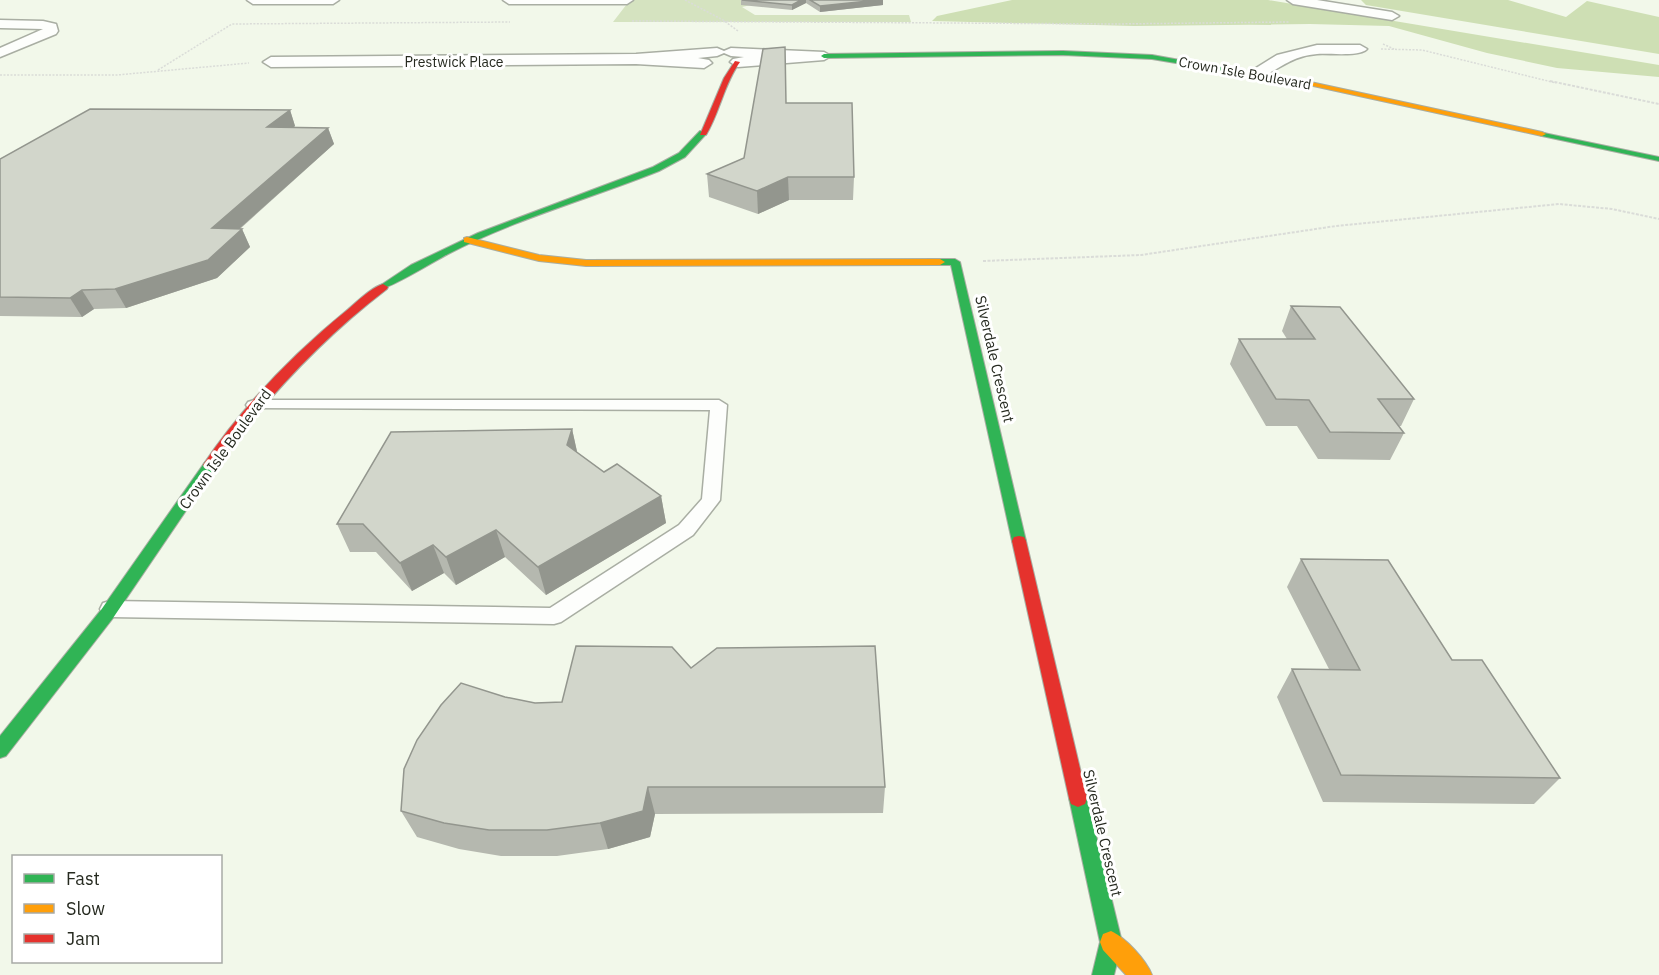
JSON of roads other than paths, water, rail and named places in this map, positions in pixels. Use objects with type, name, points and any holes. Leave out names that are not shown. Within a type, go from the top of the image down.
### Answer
[{"type":"street","points":[[253,0],[333,0]]},
{"type":"street","points":[[509,0],[627,0]]},
{"type":"street","points":[[1293,0],[1392,16]]},
{"type":"street","points":[[0,24],[51,27],[51,31],[0,52]]},
{"type":"street","points":[[1256,74],[1292,52],[1318,49],[1360,49]]},
{"type":"street","name":"Crown Isle Boulevard","points":[[724,58],[1110,54],[1193,62],[1659,159]]},
{"type":"street","points":[[720,97],[716,78],[724,58]]},
{"type":"street","name":"Crown Isle Boulevard","points":[[0,750],[111,609],[254,405],[300,352],[337,319],[383,286],[423,262],[467,240],[643,174],[690,149],[708,130],[731,69],[724,58]]},
{"type":"street","name":"Prestwick Place","points":[[271,62],[724,58]]},
{"type":"street","name":"Silverdale Crescent","points":[[467,240],[539,258],[586,263],[956,262],[1111,942]]},
{"type":"street","points":[[1102,975],[1111,942]]},
{"type":"street","points":[[1111,942],[1141,975]]},
{"type":"lane","points":[[111,609],[554,616],[686,530],[711,500],[718,405],[254,405]]}]
